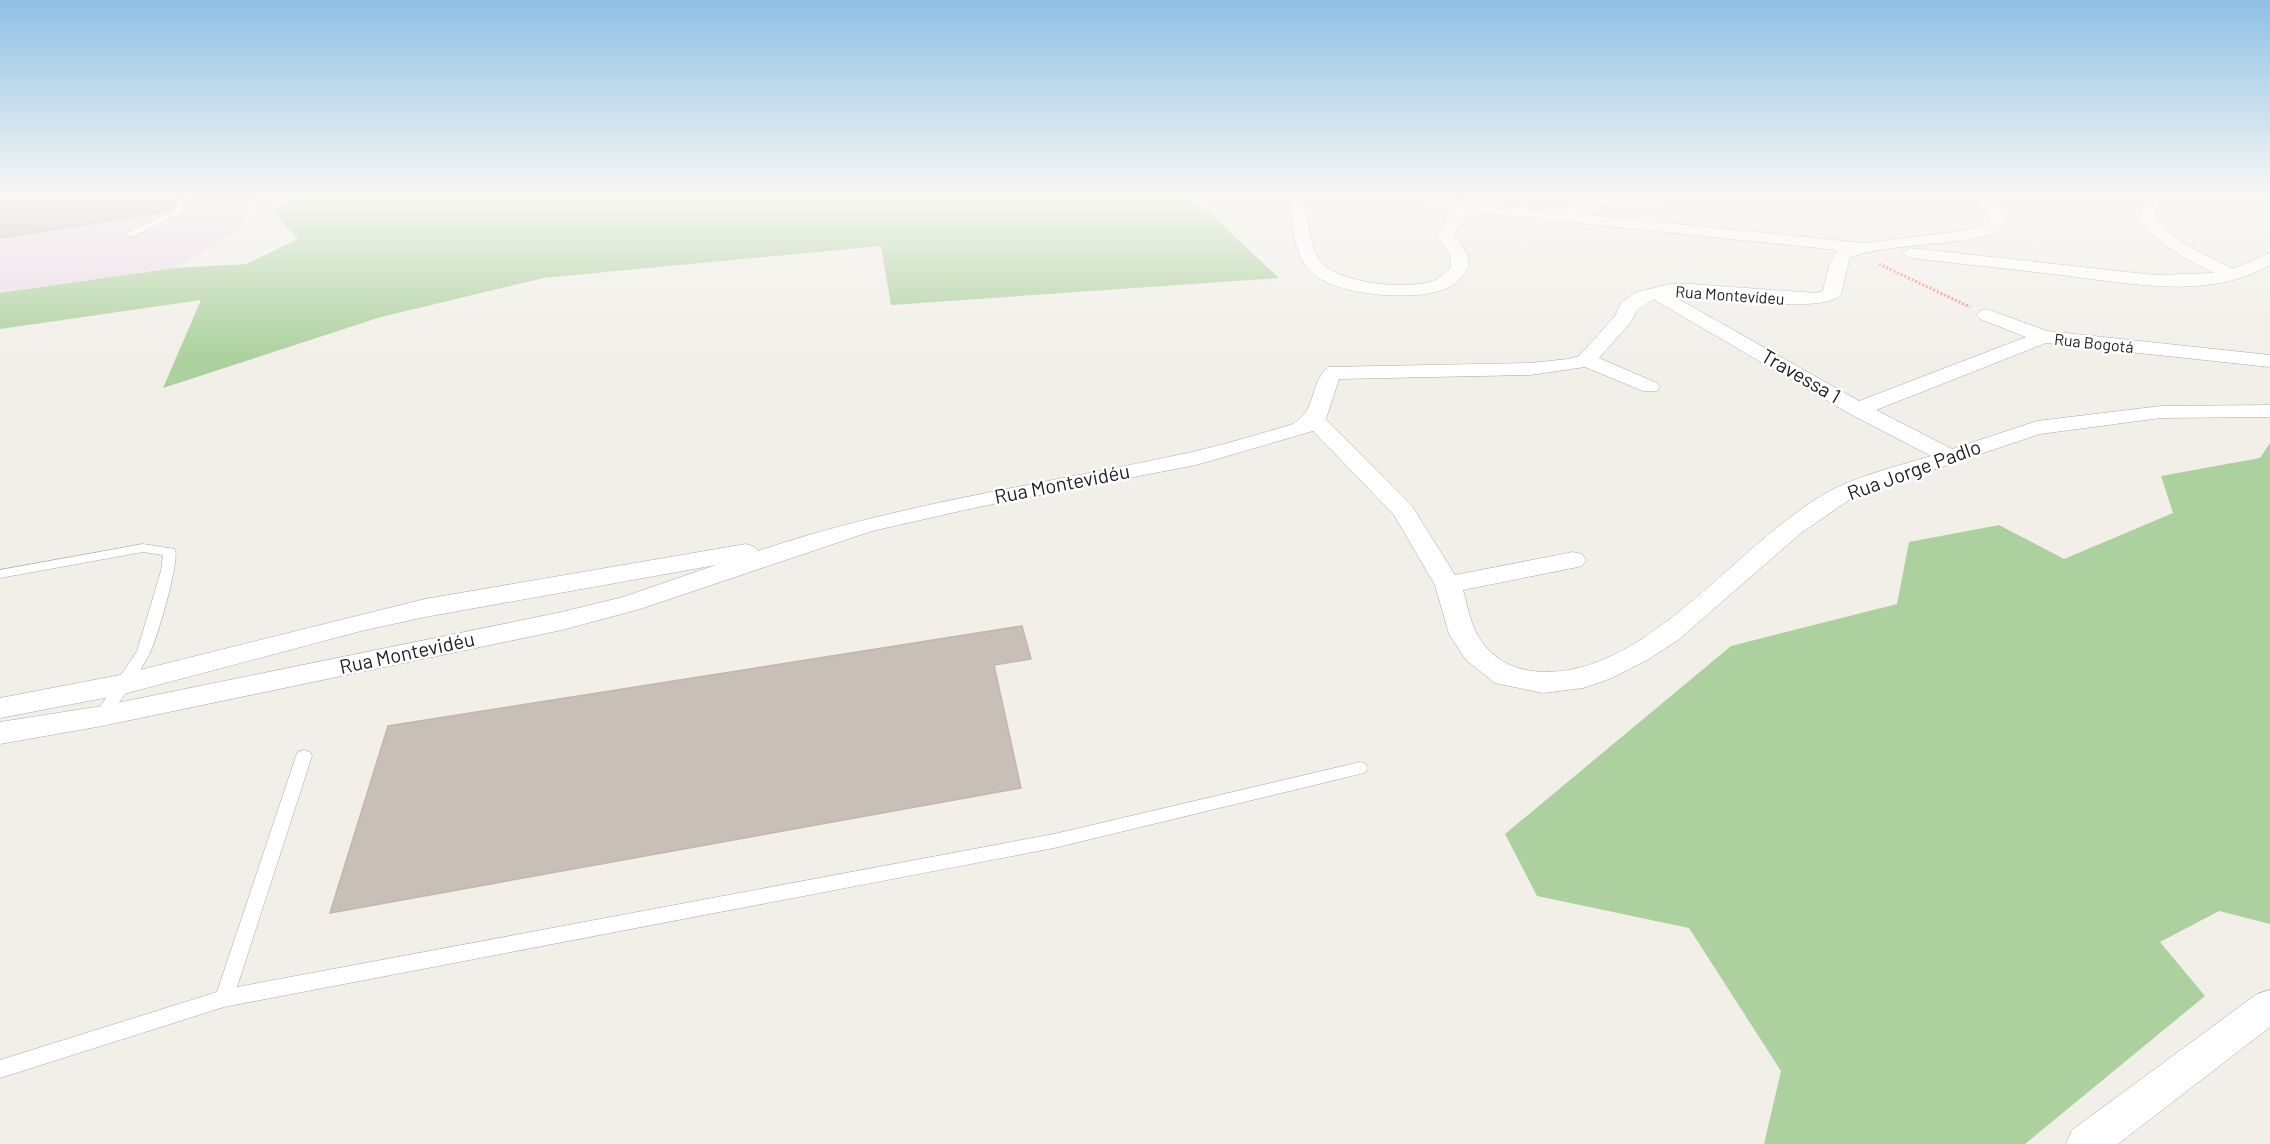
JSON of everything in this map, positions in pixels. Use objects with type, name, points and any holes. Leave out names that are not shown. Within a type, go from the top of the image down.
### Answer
[{"type":"street","points":[[1307,250],[1316,267],[1333,278],[1396,290],[1435,286],[1452,278],[1460,267],[1459,255],[1456,250]]},
{"type":"street","name":"Rua Montevídeu","points":[[1586,360],[1608,337],[1635,300],[1655,293],[1690,290],[1818,298],[1832,294],[1838,265],[1843,254],[1858,250]]},
{"type":"street","points":[[1864,250],[2155,280],[2233,276],[2252,270],[2270,258]]},
{"type":"street","points":[[2186,250],[2233,276]]},
{"type":"street","name":"Travessa 1","points":[[1655,293],[1858,409],[1948,456]]},
{"type":"street","points":[[1987,315],[2044,337]]},
{"type":"street","name":"Rua Bogotá","points":[[1858,409],[2044,337],[2270,361]]},
{"type":"street","points":[[1315,420],[1329,377],[1335,371],[1530,369],[1571,365],[1586,360],[1650,387]]},
{"type":"street","name":"Rua Jorge Padlo","points":[[1315,420],[1404,511],[1448,585],[1463,634],[1488,665],[1505,676],[1543,684],[1573,681],[1602,671],[1668,634],[1819,508],[1847,491],[2037,428],[2171,412],[2270,411]]},
{"type":"street","name":"Rua Montevidéu","points":[[0,733],[102,716],[562,621],[631,603],[806,543],[866,525],[978,500],[1196,458],[1301,429],[1315,420]]},
{"type":"street","name":"Rua Montevidéu","points":[[0,708],[120,685],[361,622],[425,608],[806,543]]},
{"type":"street","points":[[1448,585],[1573,560]]},
{"type":"street","points":[[2086,1144],[2270,1006]]},
{"type":"lane","points":[[0,574],[143,548],[170,552],[168,571],[144,651],[102,716]]},
{"type":"lane","points":[[224,998],[304,756]]},
{"type":"lane","points":[[0,1069],[224,998],[1054,841],[1360,768]]},
{"type":"path","points":[[1861,250],[1987,315]]},
{"type":"shaded area","points":[[0,250],[205,250],[175,268],[0,293]]},
{"type":"green space","points":[[274,250],[835,250],[543,278],[381,317],[163,388],[201,300],[0,329],[0,293],[175,268],[246,264]]},
{"type":"green space","points":[[882,250],[1249,250],[1279,278],[891,305]]},
{"type":"green space","points":[[2270,443],[2270,924],[2219,911],[2160,942],[2205,996],[2025,1144],[1764,1144],[1781,1071],[1689,928],[1537,896],[1505,834],[1731,646],[1897,604],[1909,542],[1999,525],[2064,559],[2173,513],[2161,476],[2260,458]]},
{"type":"building","points":[[1022,626],[1031,659],[994,665],[1021,788],[330,913],[388,726]]}]
